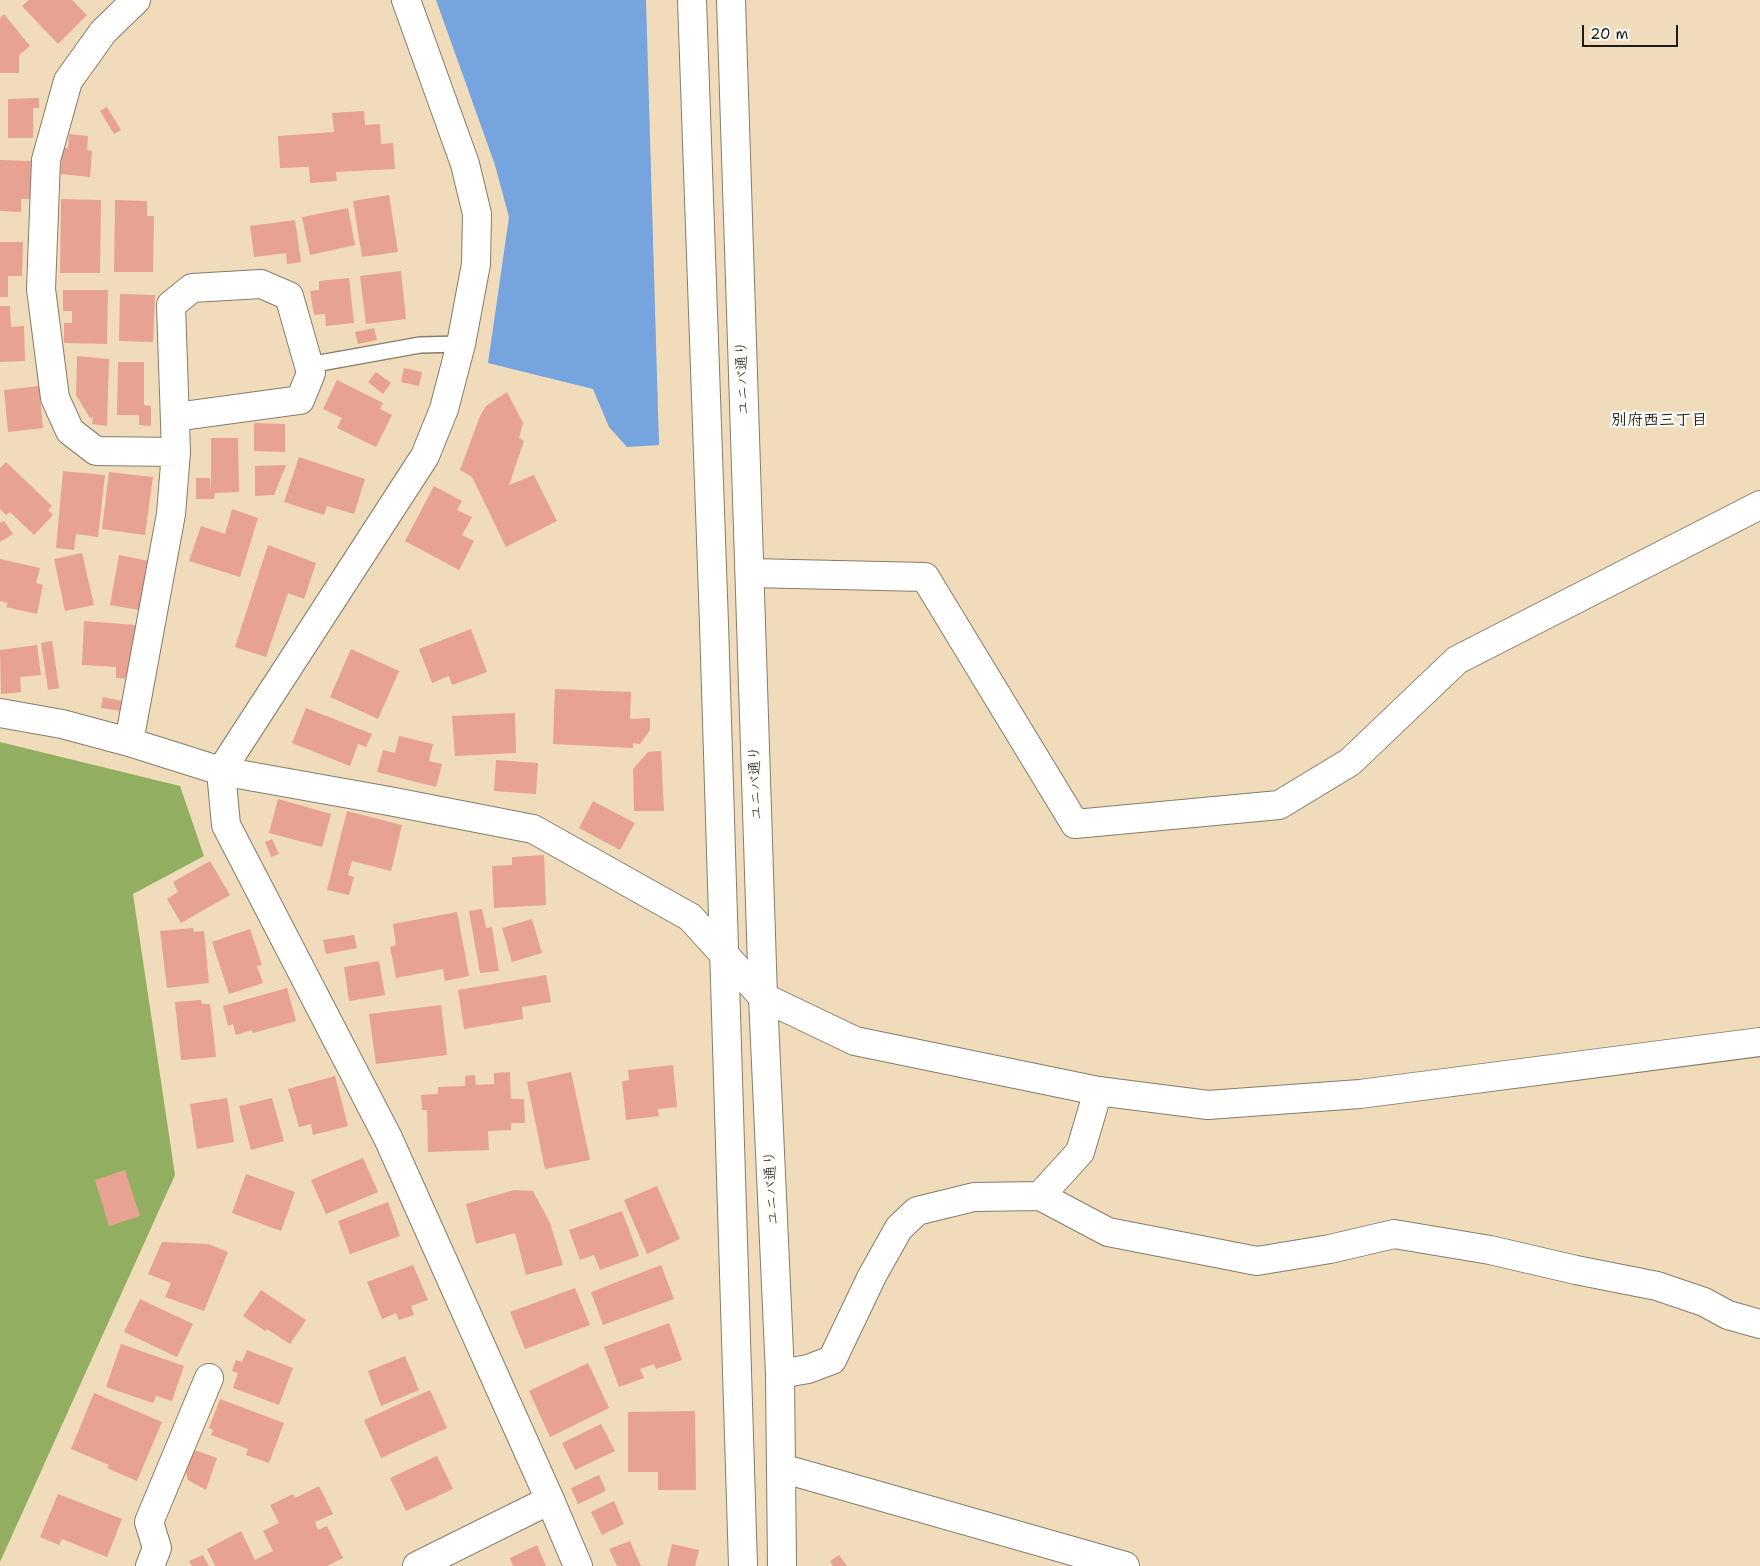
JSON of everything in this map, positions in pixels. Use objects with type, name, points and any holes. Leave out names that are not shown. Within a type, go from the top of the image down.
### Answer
[{"type":"street","points":[[136,0],[103,32],[68,81],[46,160],[41,289],[55,398],[70,431],[96,452],[176,452]]},
{"type":"street","points":[[406,0],[465,164],[477,214],[476,264],[461,344],[444,409],[425,456],[222,771],[226,825],[388,1138],[578,1566]]},
{"type":"street","points":[[692,0],[714,614],[743,1566]]},
{"type":"street","name":"ユニバ通り","points":[[730,0],[763,997],[780,1374],[782,1566]]},
{"type":"street","points":[[128,742],[170,514],[176,452],[171,305],[192,288],[262,284],[288,296],[311,373],[300,400],[175,417]]},
{"type":"street","points":[[750,573],[924,577],[1074,824],[1279,805],[1350,762],[1457,660],[1760,505]]},
{"type":"street","points":[[0,714],[62,724],[222,771],[534,829],[690,917],[763,997],[855,1041],[1098,1091],[1208,1105],[1360,1094],[1760,1042]]},
{"type":"street","points":[[1040,1196],[1080,1152],[1098,1091]]},
{"type":"street","points":[[780,1374],[808,1369],[832,1360],[872,1276],[899,1228],[917,1211],[974,1198],[1040,1196],[1108,1232],[1257,1260],[1330,1249],[1394,1234],[1490,1250],[1657,1286],[1704,1302],[1728,1316],[1760,1324]]},
{"type":"street","points":[[150,1566],[157,1548],[149,1522],[209,1378]]},
{"type":"street","points":[[781,1468],[1125,1566]]},
{"type":"street","points":[[416,1566],[550,1500]]},
{"type":"lane","points":[[309,365],[420,345],[461,344]]},
{"type":"green space","points":[[0,742],[180,786],[204,856],[133,894],[175,1175],[0,1562]]},
{"type":"water","points":[[436,0],[646,0],[659,445],[627,447],[609,427],[593,389],[488,363],[509,217],[495,165]]},
{"type":"building","points":[[29,0],[72,0],[87,15],[58,44],[22,6]]},
{"type":"building","points":[[4,14],[30,46],[19,55],[19,73],[0,73],[0,18]]},
{"type":"building","points":[[39,98],[39,108],[33,108],[33,138],[8,138],[8,99]]},
{"type":"building","points":[[107,107],[121,130],[114,134],[100,111]]},
{"type":"building","points":[[364,111],[365,125],[380,124],[381,144],[393,143],[395,169],[336,172],[337,181],[310,183],[309,167],[280,168],[278,136],[334,132],[332,113]]},
{"type":"building","points":[[69,134],[88,136],[87,150],[92,151],[90,177],[60,174],[63,148],[68,148]]},
{"type":"building","points":[[0,160],[31,161],[30,199],[21,199],[21,212],[0,211]]},
{"type":"building","points":[[389,195],[398,252],[362,257],[353,201]]},
{"type":"building","points":[[61,199],[101,200],[100,273],[60,273]]},
{"type":"building","points":[[115,200],[147,201],[147,216],[154,216],[153,272],[114,272]]},
{"type":"building","points":[[348,208],[355,245],[310,255],[302,217]]},
{"type":"building","points":[[295,220],[301,262],[287,264],[286,253],[254,257],[250,226]]},
{"type":"building","points":[[0,242],[23,242],[22,276],[8,276],[8,297],[0,297]]},
{"type":"building","points":[[401,271],[406,319],[366,324],[360,276]]},
{"type":"building","points":[[349,278],[354,323],[326,326],[325,314],[314,315],[310,291],[319,290],[319,281]]},
{"type":"building","points":[[63,290],[108,290],[107,344],[64,343],[64,323],[72,323],[72,311],[63,311]]},
{"type":"building","points":[[120,294],[155,295],[153,342],[119,341]]},
{"type":"building","points":[[0,306],[10,306],[11,327],[24,326],[25,361],[0,362]]},
{"type":"building","points":[[374,328],[377,340],[358,344],[355,332]]},
{"type":"building","points":[[77,356],[109,359],[107,426],[92,424],[93,417],[90,418],[76,395]]},
{"type":"building","points":[[118,362],[144,362],[144,405],[151,406],[151,426],[139,425],[139,415],[117,415]]},
{"type":"building","points":[[404,368],[422,372],[419,386],[401,382]]},
{"type":"building","points":[[376,372],[391,383],[383,394],[368,382]]},
{"type":"building","points":[[337,380],[383,403],[380,409],[392,415],[376,447],[337,428],[342,418],[323,409]]},
{"type":"building","points":[[39,386],[43,428],[8,432],[4,390]]},
{"type":"building","points":[[507,392],[523,423],[519,438],[524,441],[509,485],[534,475],[557,521],[506,547],[472,477],[460,470],[480,416],[486,406]]},
{"type":"building","points":[[254,423],[285,424],[285,452],[254,451]]},
{"type":"building","points":[[211,438],[238,438],[239,492],[215,493],[214,499],[196,499],[196,478],[210,478],[211,493]]},
{"type":"building","points":[[299,457],[365,479],[354,514],[327,506],[324,515],[284,502]]},
{"type":"building","points":[[6,462],[52,506],[48,510],[53,515],[34,535],[10,512],[6,515],[0,509],[0,468]]},
{"type":"building","points":[[286,465],[274,495],[255,496],[255,466]]},
{"type":"building","points":[[63,471],[105,475],[98,537],[76,534],[74,550],[56,548]]},
{"type":"building","points":[[109,472],[153,477],[145,535],[102,529]]},
{"type":"building","points":[[434,486],[462,501],[457,510],[472,517],[462,535],[474,541],[459,570],[405,541]]},
{"type":"building","points":[[232,509],[258,518],[240,577],[189,561],[201,526],[225,534]]},
{"type":"building","points":[[4,521],[13,534],[0,542],[0,523]]},
{"type":"building","points":[[268,545],[316,563],[304,599],[288,593],[266,657],[235,647]]},
{"type":"building","points":[[82,553],[94,605],[65,611],[54,559]]},
{"type":"building","points":[[119,555],[149,561],[139,610],[110,605]]},
{"type":"building","points":[[0,559],[40,568],[36,583],[43,585],[37,614],[6,607],[8,603],[0,601]]},
{"type":"building","points":[[84,621],[135,625],[132,679],[116,678],[116,667],[82,665]]},
{"type":"building","points":[[471,629],[487,672],[452,685],[449,676],[432,683],[419,649]]},
{"type":"building","points":[[52,641],[59,688],[48,690],[41,643]]},
{"type":"building","points":[[37,645],[41,675],[20,677],[21,692],[1,694],[0,650]]},
{"type":"building","points":[[351,649],[399,671],[378,719],[330,697]]},
{"type":"building","points":[[555,689],[631,692],[630,719],[650,718],[650,730],[640,744],[633,743],[633,748],[553,744]]},
{"type":"building","points":[[103,697],[122,701],[121,711],[101,708]]},
{"type":"building","points":[[306,708],[372,734],[366,747],[358,744],[350,766],[292,743]]},
{"type":"building","points":[[515,713],[516,753],[455,756],[452,716]]},
{"type":"building","points":[[399,736],[433,744],[429,761],[442,764],[436,787],[377,772],[383,750],[395,753]]},
{"type":"building","points":[[661,751],[664,811],[634,811],[633,769],[648,752]]},
{"type":"building","points":[[496,760],[538,763],[536,794],[494,791]]},
{"type":"building","points":[[278,799],[331,814],[322,847],[269,833]]},
{"type":"building","points":[[593,801],[635,823],[620,850],[579,828]]},
{"type":"building","points":[[347,811],[402,825],[391,871],[352,861],[348,875],[354,877],[349,895],[327,890]]},
{"type":"building","points":[[272,839],[279,854],[271,857],[265,842]]},
{"type":"building","points":[[544,855],[546,905],[494,908],[492,866],[512,865],[512,857]]},
{"type":"building","points":[[210,861],[230,895],[181,923],[167,899],[178,892],[173,882]]},
{"type":"building","points":[[482,909],[486,928],[492,927],[499,971],[480,973],[469,911]]},
{"type":"building","points":[[457,912],[469,976],[445,981],[443,969],[396,978],[390,947],[396,945],[393,924]]},
{"type":"building","points":[[532,919],[542,953],[512,962],[502,928]]},
{"type":"building","points":[[193,928],[194,932],[204,931],[209,983],[167,988],[160,931]]},
{"type":"building","points":[[250,929],[262,965],[257,966],[263,983],[229,994],[212,942]]},
{"type":"building","points":[[354,935],[357,948],[326,954],[323,940]]},
{"type":"building","points":[[379,961],[385,995],[349,1001],[344,967]]},
{"type":"building","points":[[546,975],[551,1002],[522,1007],[523,1019],[464,1029],[458,990]]},
{"type":"building","points":[[287,988],[296,1021],[253,1033],[252,1030],[236,1035],[233,1024],[228,1026],[223,1006]]},
{"type":"building","points":[[201,1000],[202,1004],[210,1004],[216,1057],[181,1060],[175,1002]]},
{"type":"building","points":[[441,1005],[447,1055],[376,1064],[369,1014]]},
{"type":"building","points":[[673,1065],[677,1107],[658,1109],[659,1116],[626,1120],[622,1081],[629,1080],[628,1070]]},
{"type":"building","points":[[510,1072],[511,1099],[524,1099],[525,1123],[511,1123],[511,1130],[488,1131],[489,1150],[428,1152],[427,1110],[422,1110],[421,1095],[438,1094],[438,1087],[465,1086],[465,1076],[475,1075],[476,1085],[494,1084],[494,1073]]},
{"type":"building","points":[[571,1072],[590,1160],[545,1169],[527,1082]]},
{"type":"building","points":[[335,1076],[348,1126],[313,1135],[311,1124],[299,1127],[288,1089]]},
{"type":"building","points":[[227,1098],[234,1142],[197,1149],[190,1104]]},
{"type":"building","points":[[272,1098],[284,1141],[251,1150],[239,1106]]},
{"type":"building","points":[[363,1158],[378,1192],[326,1214],[311,1180]]},
{"type":"building","points":[[125,1170],[140,1216],[109,1226],[95,1180]]},
{"type":"building","points":[[246,1174],[295,1192],[281,1231],[232,1213]]},
{"type":"building","points":[[657,1186],[680,1239],[647,1254],[624,1200]]},
{"type":"building","points":[[514,1190],[533,1191],[550,1223],[563,1265],[526,1275],[515,1233],[476,1244],[466,1204]]},
{"type":"building","points":[[388,1202],[400,1236],[350,1254],[338,1221]]},
{"type":"building","points":[[622,1211],[639,1256],[600,1270],[594,1255],[580,1260],[569,1230]]},
{"type":"building","points":[[162,1242],[208,1244],[228,1252],[204,1311],[165,1297],[171,1283],[148,1274]]},
{"type":"building","points":[[413,1265],[428,1300],[411,1306],[414,1315],[399,1320],[396,1313],[382,1319],[367,1282]]},
{"type":"building","points":[[661,1265],[674,1299],[603,1325],[591,1292]]},
{"type":"building","points":[[575,1288],[590,1325],[525,1349],[510,1312]]},
{"type":"building","points":[[261,1290],[306,1320],[290,1344],[267,1329],[265,1331],[243,1316]]},
{"type":"building","points":[[140,1299],[193,1324],[177,1357],[124,1332]]},
{"type":"building","points":[[669,1323],[682,1360],[656,1369],[654,1364],[640,1369],[644,1378],[619,1387],[604,1347]]},
{"type":"building","points":[[121,1344],[184,1366],[172,1401],[156,1396],[153,1403],[106,1387]]},
{"type":"building","points":[[247,1350],[293,1368],[279,1405],[233,1388],[238,1373],[232,1371],[236,1360],[242,1362]]},
{"type":"building","points":[[405,1356],[419,1390],[381,1406],[368,1371]]},
{"type":"building","points":[[588,1363],[609,1408],[550,1437],[529,1391]]},
{"type":"building","points":[[430,1390],[447,1428],[381,1458],[364,1420]]},
{"type":"building","points":[[94,1393],[162,1422],[137,1481],[107,1468],[109,1465],[71,1449]]},
{"type":"building","points":[[220,1399],[284,1423],[269,1463],[246,1455],[248,1449],[211,1435],[213,1430],[209,1428]]},
{"type":"building","points":[[695,1411],[696,1490],[658,1490],[658,1472],[628,1472],[628,1412]]},
{"type":"building","points":[[601,1424],[615,1451],[575,1470],[562,1443]]},
{"type":"building","points":[[191,1449],[217,1458],[206,1490],[188,1480],[184,1464]]},
{"type":"building","points":[[437,1456],[453,1489],[406,1511],[390,1478]]},
{"type":"building","points":[[599,1475],[606,1491],[578,1504],[571,1488]]},
{"type":"building","points":[[319,1486],[333,1514],[315,1522],[318,1530],[327,1526],[343,1558],[327,1566],[215,1566],[207,1549],[241,1531],[255,1560],[273,1551],[263,1531],[279,1523],[270,1505],[293,1494],[295,1498]]},
{"type":"building","points":[[58,1494],[122,1519],[107,1557],[62,1539],[59,1545],[40,1537]]},
{"type":"building","points":[[614,1501],[624,1524],[602,1535],[591,1512]]},
{"type":"building","points":[[630,1541],[641,1566],[617,1566],[609,1549]]},
{"type":"building","points":[[672,1544],[699,1550],[695,1566],[667,1566]]},
{"type":"building","points":[[537,1545],[546,1566],[513,1566],[510,1558]]},
{"type":"building","points":[[203,1555],[209,1566],[192,1566],[189,1561]]},
{"type":"building","points":[[839,1555],[847,1566],[833,1566],[830,1561]]},
{"type":"district","name":"別府西三丁目","points":[[1659,421]]}]
